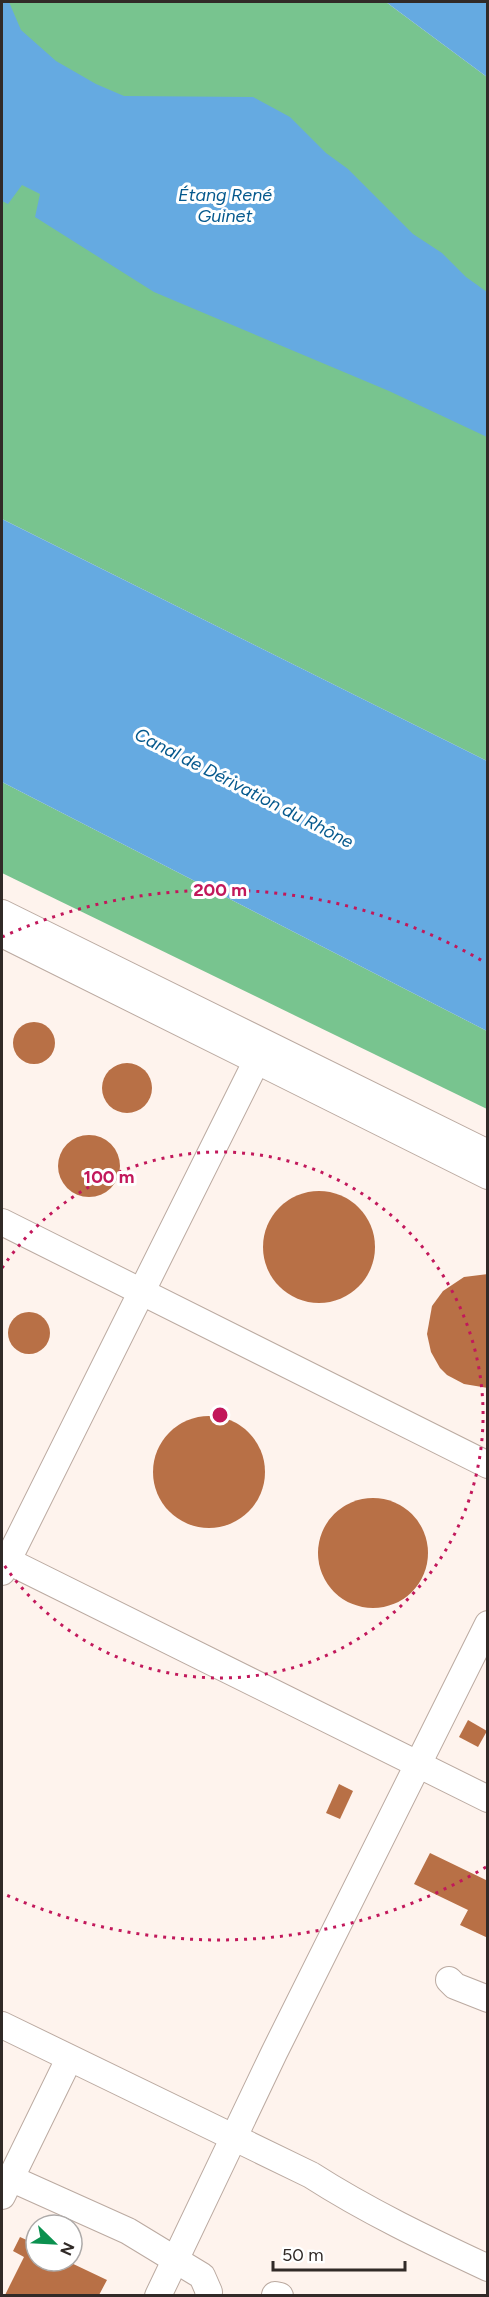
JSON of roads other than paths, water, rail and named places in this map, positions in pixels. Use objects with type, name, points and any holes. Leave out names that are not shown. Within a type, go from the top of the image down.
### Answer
[{"type":"street","points":[[2,913],[488,1153]]},
{"type":"street","points":[[2,934],[488,1176]]},
{"type":"street","points":[[256,1060],[142,1293],[4,1564],[488,1799]]},
{"type":"street","points":[[2,1222],[488,1465]]},
{"type":"street","points":[[158,2295],[274,2053],[488,1624]]},
{"type":"street","points":[[449,1980],[455,1986],[488,1998]]},
{"type":"street","points":[[2,2025],[311,2175],[412,2231],[488,2268]]},
{"type":"street","points":[[69,2059],[6,2187],[128,2231],[202,2276],[209,2292],[208,2295]]},
{"type":"water","name":"Étang René Guinet","points":[[2,2],[9,2],[21,30],[56,61],[96,84],[124,96],[253,97],[290,117],[326,153],[348,169],[413,234],[442,253],[466,277],[487,292],[487,437],[389,391],[154,292],[35,217],[40,194],[22,185],[8,204],[2,201]]},
{"type":"water","points":[[386,2],[487,2],[487,77]]},
{"type":"water","name":"Canal de Dérivation du Rhône","points":[[2,519],[487,761],[487,1031],[2,782]]}]
